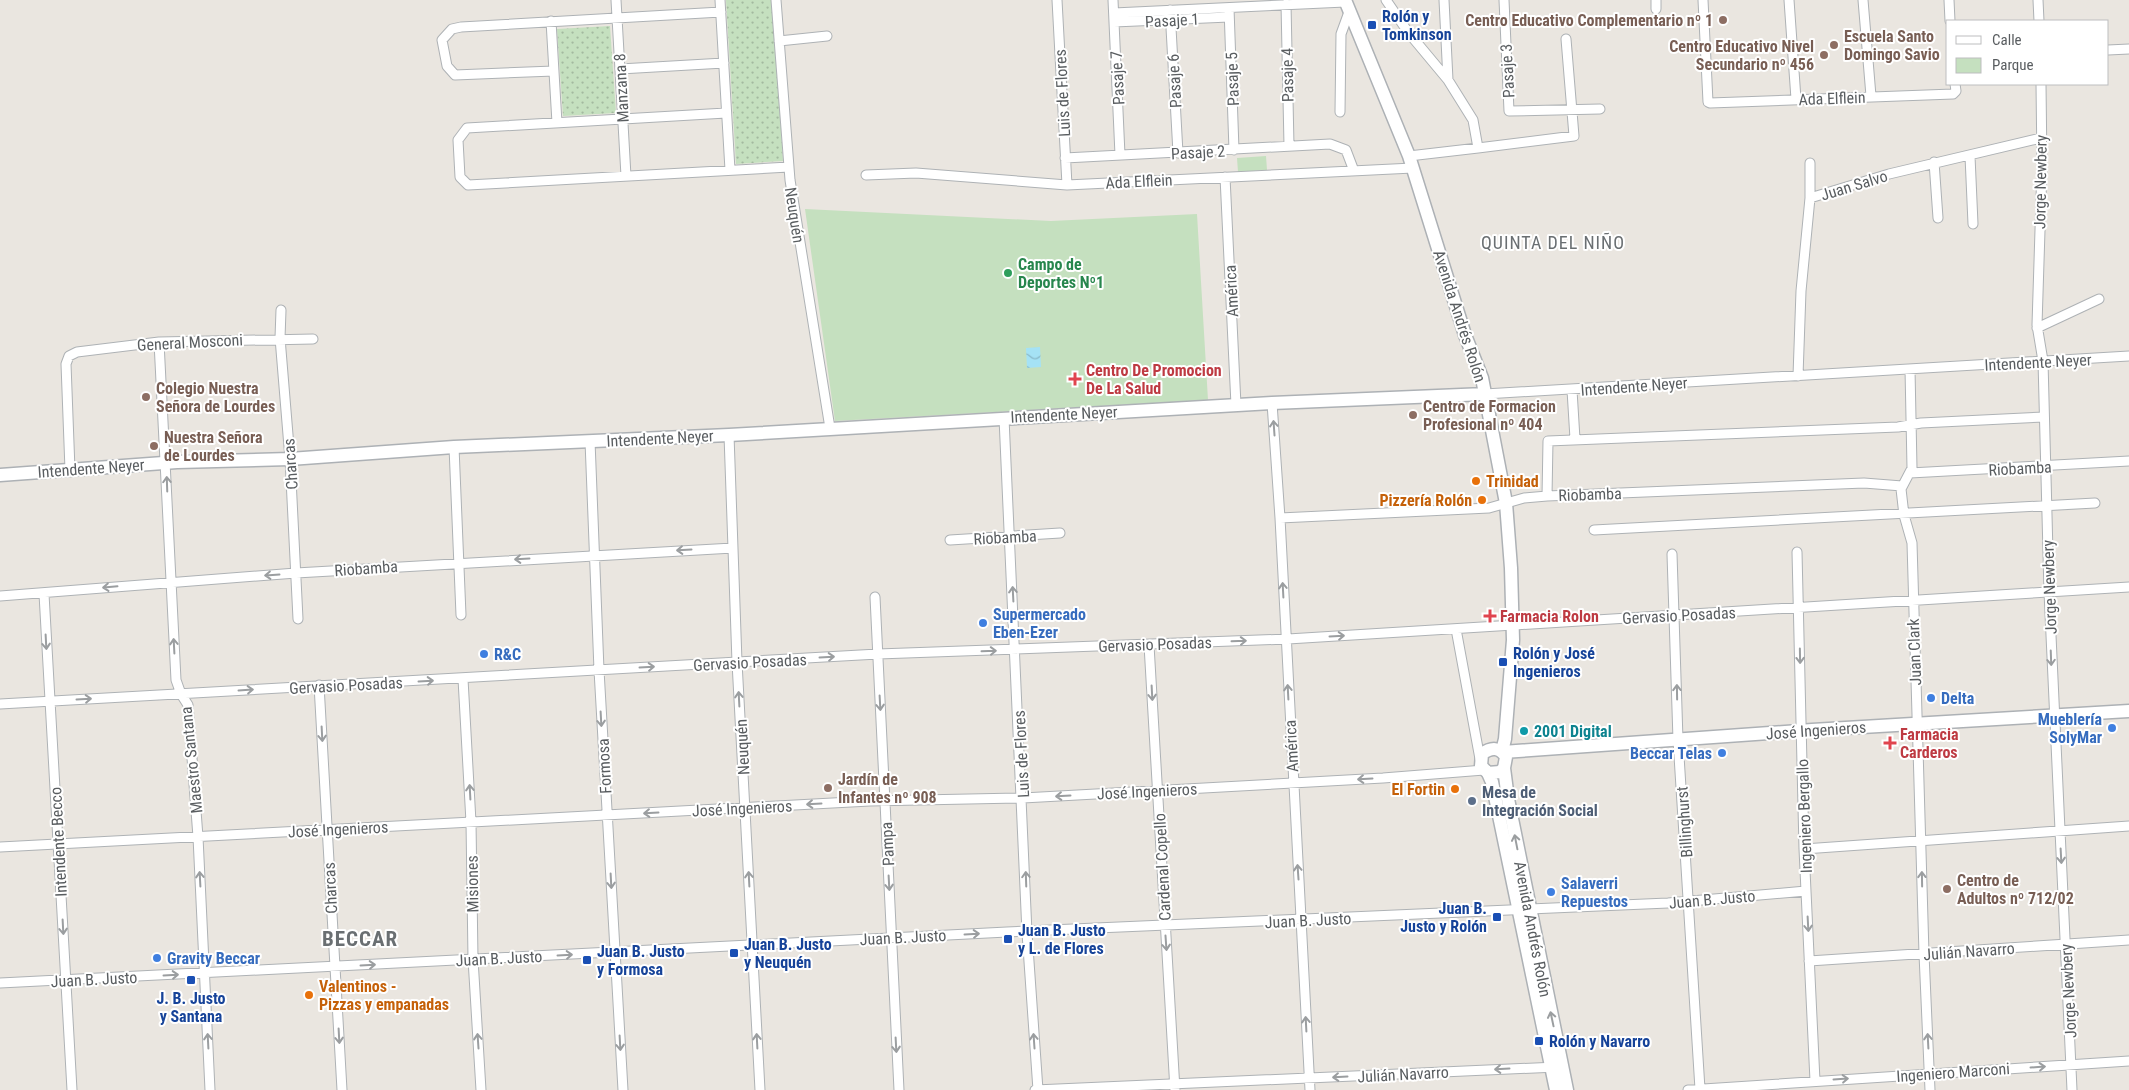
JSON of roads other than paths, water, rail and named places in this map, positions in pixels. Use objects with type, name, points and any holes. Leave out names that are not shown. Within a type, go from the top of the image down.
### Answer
[{"type":"street","name":"Manzana 8","points":[[616,0],[626,176]]},
{"type":"street","points":[[720,0],[730,170]]},
{"type":"street","name":"Neuquén","points":[[776,0],[789,167],[830,428]]},
{"type":"street","name":"Luis de Flores","points":[[1056,0],[1067,185]]},
{"type":"street","name":"Pasaje 7","points":[[1113,0],[1120,155]]},
{"type":"street","points":[[1386,0],[1448,80],[1473,120],[1478,148]]},
{"type":"street","points":[[1444,0],[1448,80]]},
{"type":"street","name":"Pasaje 3","points":[[1504,0],[1509,111],[1571,109]]},
{"type":"street","name":"Ada Elflein","points":[[1703,0],[1708,103],[1871,96],[1955,88]]},
{"type":"street","points":[[1789,0],[1796,99]]},
{"type":"street","points":[[1863,0],[1871,96]]},
{"type":"street","points":[[1949,0],[1950,20]]},
{"type":"street","points":[[2038,0],[2039,20]]},
{"type":"street","points":[[1340,112],[1341,34],[1346,3]]},
{"type":"street","name":"Pasaje 1","points":[[1114,22],[1170,20],[1286,4],[1346,3]]},
{"type":"street","name":"Avenida Andrés Rolón","points":[[1346,3],[1409,156],[1485,394],[1506,503],[1513,625],[1506,737],[1500,751],[1506,763],[1504,768],[1524,908]]},
{"type":"street","name":"Pasaje 4","points":[[1286,4],[1289,146]]},
{"type":"street","name":"Pasaje 1","points":[[1114,13],[1170,10],[1229,12]]},
{"type":"street","name":"Pasaje 6","points":[[1170,10],[1178,153]]},
{"type":"street","points":[[554,71],[455,75],[446,66],[442,48],[443,38],[452,29],[721,12]]},
{"type":"street","name":"Pasaje 5","points":[[1229,12],[1234,150]]},
{"type":"street","points":[[551,22],[557,122]]},
{"type":"street","points":[[779,41],[827,36]]},
{"type":"street","points":[[1409,156],[1572,137],[1575,133],[1571,109],[1566,39]]},
{"type":"street","points":[[2109,50],[2129,49]]},
{"type":"street","points":[[620,70],[724,63]]},
{"type":"street","name":"Jorge Newbery","points":[[2041,85],[2037,328],[2043,361],[2044,466],[2049,592],[2072,1090]]},
{"type":"street","points":[[1571,109],[1600,110]]},
{"type":"street","points":[[726,113],[467,128],[458,140],[460,177],[468,185],[789,167]]},
{"type":"street","name":"Juan Salvo","points":[[1798,376],[1801,291],[1810,198],[1934,162],[1970,156],[2041,138]]},
{"type":"street","name":"Pasaje 2","points":[[1065,158],[1330,144],[1346,150],[1354,171]]},
{"type":"street","points":[[1970,156],[1973,224]]},
{"type":"street","points":[[1934,162],[1938,218]]},
{"type":"street","points":[[1810,163],[1810,198]]},
{"type":"street","name":"Ada Elflein","points":[[866,174],[916,173],[1067,185],[1412,168]]},
{"type":"street","name":"América","points":[[1225,177],[1236,405]]},
{"type":"street","points":[[2037,328],[2099,299]]},
{"type":"street","name":"Charcas","points":[[281,310],[280,338],[290,459],[298,619]]},
{"type":"street","name":"General Mosconi","points":[[70,470],[66,364],[69,356],[77,352],[160,342],[280,338],[313,339]]},
{"type":"street","name":"Maestro Santana","points":[[160,342],[176,680],[181,694],[188,705],[198,837],[210,1090]]},
{"type":"street","name":"Intendente Neyer","points":[[0,475],[166,464],[290,459],[454,447],[730,435],[1272,403],[1572,390],[2129,356]]},
{"type":"street","points":[[1902,486],[1910,474],[1910,369]]},
{"type":"street","points":[[1572,390],[1575,440]]},
{"type":"street","name":"América","points":[[1272,403],[1280,518],[1310,1090]]},
{"type":"street","points":[[1547,496],[1548,441],[1898,428],[1911,425],[2044,417]]},
{"type":"street","name":"Luis de Flores","points":[[1004,418],[1037,1090]]},
{"type":"street","name":"Neuquén","points":[[730,435],[737,662],[760,1090]]},
{"type":"street","name":"Formosa","points":[[590,441],[599,670],[623,1090]]},
{"type":"street","points":[[454,447],[461,615]]},
{"type":"street","name":"Riobamba","points":[[1910,474],[2129,462]]},
{"type":"street","name":"Riobamba","points":[[1280,518],[1489,508],[1524,498],[1547,496],[1864,483],[1902,486]]},
{"type":"street","name":"Juan Clark","points":[[1902,486],[1904,515],[1912,543],[1912,601],[1930,1090]]},
{"type":"street","points":[[1594,530],[1904,515],[2095,503]]},
{"type":"street","name":"Riobamba","points":[[950,540],[1060,533]]},
{"type":"street","name":"Riobamba","points":[[0,596],[296,573],[732,548]]},
{"type":"street","name":"Ingeniero Bergallo","points":[[1797,552],[1804,849],[1815,1081]]},
{"type":"street","name":"Billinghurst","points":[[1672,554],[1678,740],[1700,1089]]},
{"type":"street","name":"Gervasio Posadas","points":[[0,704],[878,654],[1286,639],[2129,587]]},
{"type":"street","name":"Intendente Becco","points":[[44,594],[72,1090]]},
{"type":"street","name":"Pampa","points":[[875,598],[898,1090]]},
{"type":"street","points":[[1456,629],[1484,767],[1500,772],[1504,768]]},
{"type":"street","name":"Cardenal Copello","points":[[1149,645],[1175,1087]]},
{"type":"street","name":"Misiones","points":[[463,679],[472,822],[473,959],[481,1090]]},
{"type":"street","name":"Charcas","points":[[319,685],[342,1090]]},
{"type":"street","name":"José Ingenieros","points":[[1500,751],[2129,711]]},
{"type":"street","name":"Avenida Andrés Rolón","points":[[1500,751],[1488,749],[1484,767],[1492,782],[1524,908],[1556,1067],[1556,1090]]},
{"type":"street","name":"José Ingenieros","points":[[0,848],[885,800],[1023,798],[1472,772],[1484,767]]},
{"type":"street","points":[[1804,849],[2129,826]]},
{"type":"street","name":"Juan B. Justo","points":[[0,984],[891,938],[1689,901],[1806,891]]},
{"type":"street","name":"Julián Navarro","points":[[1809,961],[2129,940]]},
{"type":"street","name":"Ingeniero Marconi","points":[[1688,1090],[1788,1086],[1815,1081],[2129,1061]]},
{"type":"street","name":"Avenida Andrés Rolón","points":[[1556,1067],[1567,1090]]},
{"type":"street","name":"Julián Navarro","points":[[1037,1090],[1175,1087],[1309,1078],[1556,1067]]},
{"type":"water","points":[[1040,347],[1041,367],[1027,368],[1026,348]]},
{"type":"place","name":"Centro Educativo Complementario nº 1","points":[[1723,20]]},
{"type":"place","name":"Rolón y Tomkinson","points":[[1372,25]]},
{"type":"place","name":"Escuela Santo Domingo Savio","points":[[1834,45]]},
{"type":"place","name":"Centro Educativo Nivel Secundario nº 456","points":[[1824,55]]},
{"type":"place","name":"Campo de Deportes Nº1","points":[[1008,273]]},
{"type":"place","name":"Centro De Promocion De La Salud","points":[[1075,379]]},
{"type":"place","name":"Colegio Nuestra Señora de Lourdes","points":[[146,397]]},
{"type":"place","name":"Centro de Formacion Profesional nº 404","points":[[1413,415]]},
{"type":"place","name":"Nuestra Señora de Lourdes","points":[[154,446]]},
{"type":"place","name":"Trinidad","points":[[1476,481]]},
{"type":"place","name":"Pizzería Rolón","points":[[1482,500]]},
{"type":"place","name":"Farmacia Rolon","points":[[1490,616]]},
{"type":"place","name":"Supermercado Eben-Ezer","points":[[983,623]]},
{"type":"place","name":"R&C","points":[[484,654]]},
{"type":"place","name":"Rolón y José Ingenieros","points":[[1503,662]]},
{"type":"place","name":"Delta","points":[[1931,698]]},
{"type":"place","name":"Mueblería SolyMar","points":[[2112,728]]},
{"type":"place","name":"2001 Digital","points":[[1524,731]]},
{"type":"place","name":"Farmacia Carderos","points":[[1890,743]]},
{"type":"place","name":"Beccar Telas","points":[[1722,753]]},
{"type":"place","name":"Jardín de Infantes nº 908","points":[[828,788]]},
{"type":"place","name":"El Fortin","points":[[1455,789]]},
{"type":"place","name":"Mesa de Integración Social","points":[[1472,801]]},
{"type":"place","name":"Centro de Adultos nº 712/02","points":[[1947,889]]},
{"type":"place","name":"Salaverri Repuestos","points":[[1551,892]]},
{"type":"place","name":"Juan B. Justo y Rolón","points":[[1497,917]]},
{"type":"place","name":"Juan B. Justo y L. de Flores","points":[[1008,939]]},
{"type":"place","name":"Juan B. Justo y Neuquén","points":[[734,953]]},
{"type":"place","name":"Gravity Beccar","points":[[157,958]]},
{"type":"place","name":"Juan B. Justo y Formosa","points":[[587,960]]},
{"type":"place","name":"J. B. Justo y Santana","points":[[191,980]]},
{"type":"place","name":"Valentinos - Pizzas y empanadas","points":[[309,995]]},
{"type":"place","name":"Rolón y Navarro","points":[[1539,1041]]},
{"type":"district","name":"QUINTA DEL NIÑO","points":[[1553,243]]},
{"type":"district","name":"BECCAR","points":[[360,939]]}]
